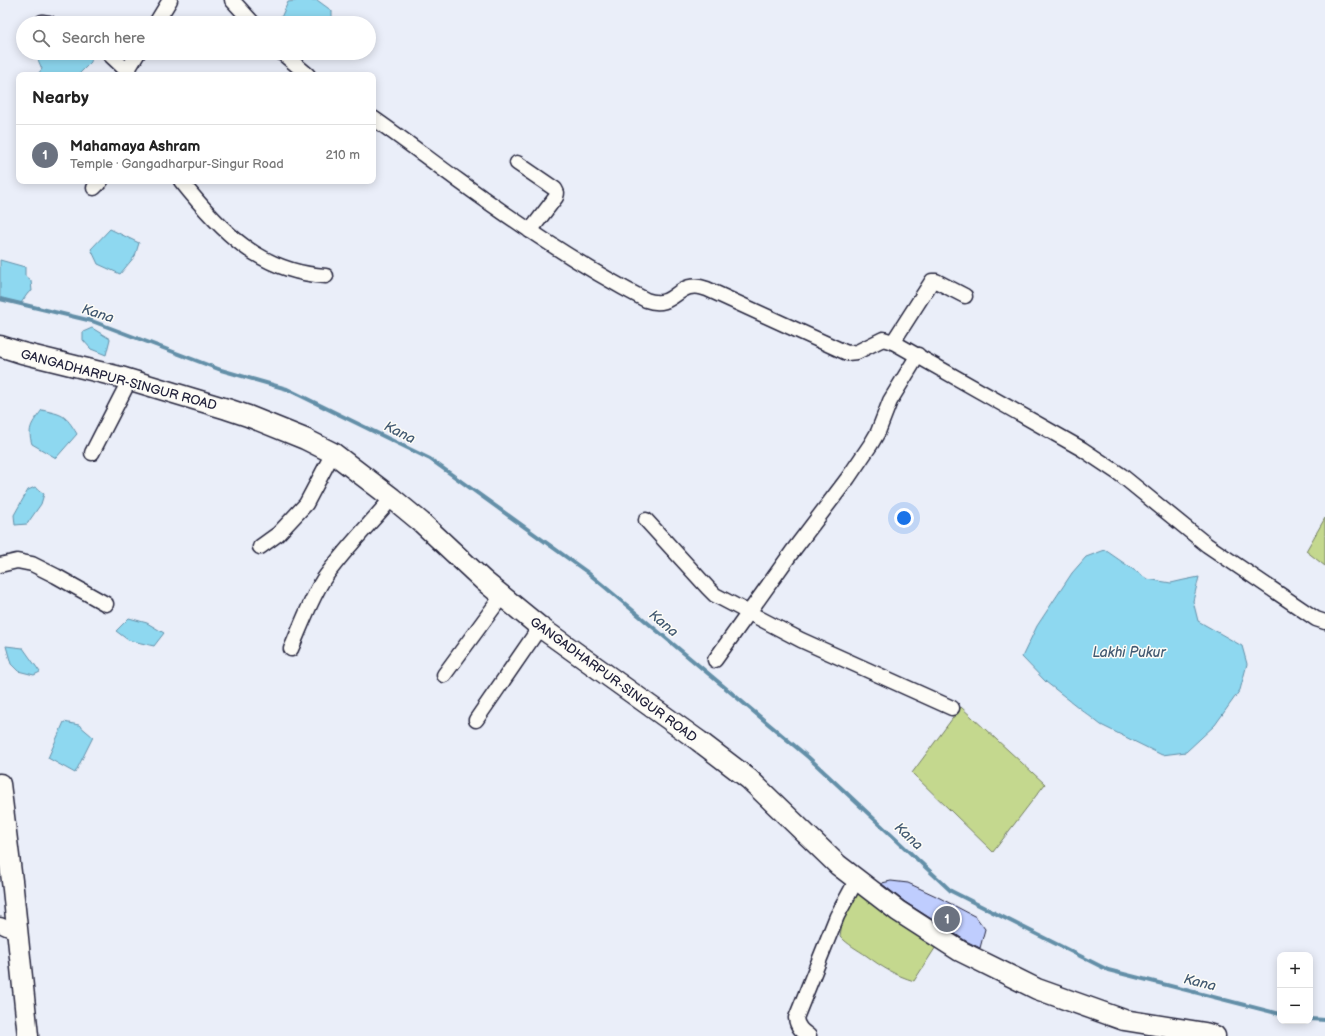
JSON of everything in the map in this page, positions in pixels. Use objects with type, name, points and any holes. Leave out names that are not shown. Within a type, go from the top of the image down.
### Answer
[{"type":"street","points":[[160,16],[170,0]]},
{"type":"street","points":[[232,0],[246,16]]},
{"type":"street","points":[[115,60],[128,72]]},
{"type":"street","points":[[129,72],[135,60]]},
{"type":"street","points":[[290,60],[304,72]]},
{"type":"street","points":[[376,120],[458,181],[530,231],[632,293],[652,302],[666,302],[685,288],[695,285],[707,289],[847,353],[857,352],[884,339],[894,342],[1082,449],[1121,475],[1206,545],[1316,620],[1325,622]]},
{"type":"street","points":[[517,163],[555,189],[557,193],[556,197],[530,231]]},
{"type":"street","points":[[184,184],[218,223],[247,250],[277,265],[296,272],[309,275],[326,276]]},
{"type":"street","points":[[894,342],[932,281],[936,281],[965,296]]},
{"type":"street","name":"GANGADHARPUR-SINGUR ROAD","points":[[0,346],[22,353],[130,379],[248,416],[305,439],[333,453],[421,522],[484,581],[540,627],[699,741],[749,779],[838,865],[898,911],[960,951],[1037,989],[1124,1020],[1205,1033],[1215,1036]]},
{"type":"street","points":[[715,660],[792,552],[848,478],[871,444],[880,428],[890,401],[918,355]]},
{"type":"street","points":[[92,453],[130,379]]},
{"type":"street","points":[[260,547],[278,534],[306,504],[333,453]]},
{"type":"street","points":[[291,649],[314,595],[324,580],[392,498]]},
{"type":"street","points":[[646,520],[708,588],[724,600],[801,640],[952,708]]},
{"type":"street","points":[[0,565],[17,561],[32,564],[106,604]]},
{"type":"street","points":[[444,675],[502,596]]},
{"type":"street","points":[[476,720],[540,627]]},
{"type":"street","points":[[0,784],[18,933],[28,1036]]},
{"type":"street","points":[[809,1036],[796,1024],[796,1018],[837,916],[857,879]]},
{"type":"street","points":[[0,926],[18,933]]},
{"type":"green space","points":[[1325,518],[1325,566],[1306,551]]},
{"type":"green space","points":[[961,707],[1045,784],[993,852],[912,773]]},
{"type":"green space","points":[[859,885],[939,942],[914,981],[884,968],[840,936],[845,906]]},
{"type":"water","points":[[317,0],[332,11],[332,16],[282,16],[288,2]]},
{"type":"water","points":[[38,60],[91,60],[81,72],[40,72],[42,69]]},
{"type":"water","points":[[110,229],[139,243],[135,256],[120,274],[98,264],[91,249]]},
{"type":"water","points":[[0,260],[25,267],[25,276],[31,281],[32,291],[28,293],[21,303],[0,298]]},
{"type":"water","points":[[92,328],[110,339],[106,355],[91,349],[83,340],[83,332]]},
{"type":"water","points":[[42,410],[63,416],[77,434],[56,458],[32,444],[30,434],[31,426]]},
{"type":"water","points":[[35,487],[44,494],[41,504],[27,524],[15,525],[14,515],[28,490]]},
{"type":"water","name":"Lakhi Pukur","points":[[1105,550],[1147,579],[1171,583],[1199,577],[1193,601],[1198,621],[1242,646],[1247,664],[1240,690],[1215,725],[1186,752],[1162,755],[1101,725],[1046,682],[1022,657],[1037,626],[1072,573],[1086,557]]},
{"type":"water","points":[[129,618],[147,623],[164,633],[154,646],[128,640],[116,631]]},
{"type":"water","points":[[6,646],[23,648],[40,672],[34,675],[18,671],[11,664]]},
{"type":"water","points":[[64,722],[79,725],[93,737],[75,773],[48,758]]},
{"type":"building","points":[[891,881],[908,883],[976,917],[985,929],[980,948],[966,941],[905,902],[882,884]]},
{"type":"waterway","name":"Kana","points":[[0,299],[92,321],[221,370],[287,389],[430,459],[587,572],[808,757],[951,891],[1108,970],[1277,1013]]},
{"type":"waterway","name":"Kana","points":[[1313,1019],[1325,1020]]},
{"type":"place","name":"Mahamaya Ashram","points":[[947,919]]}]
